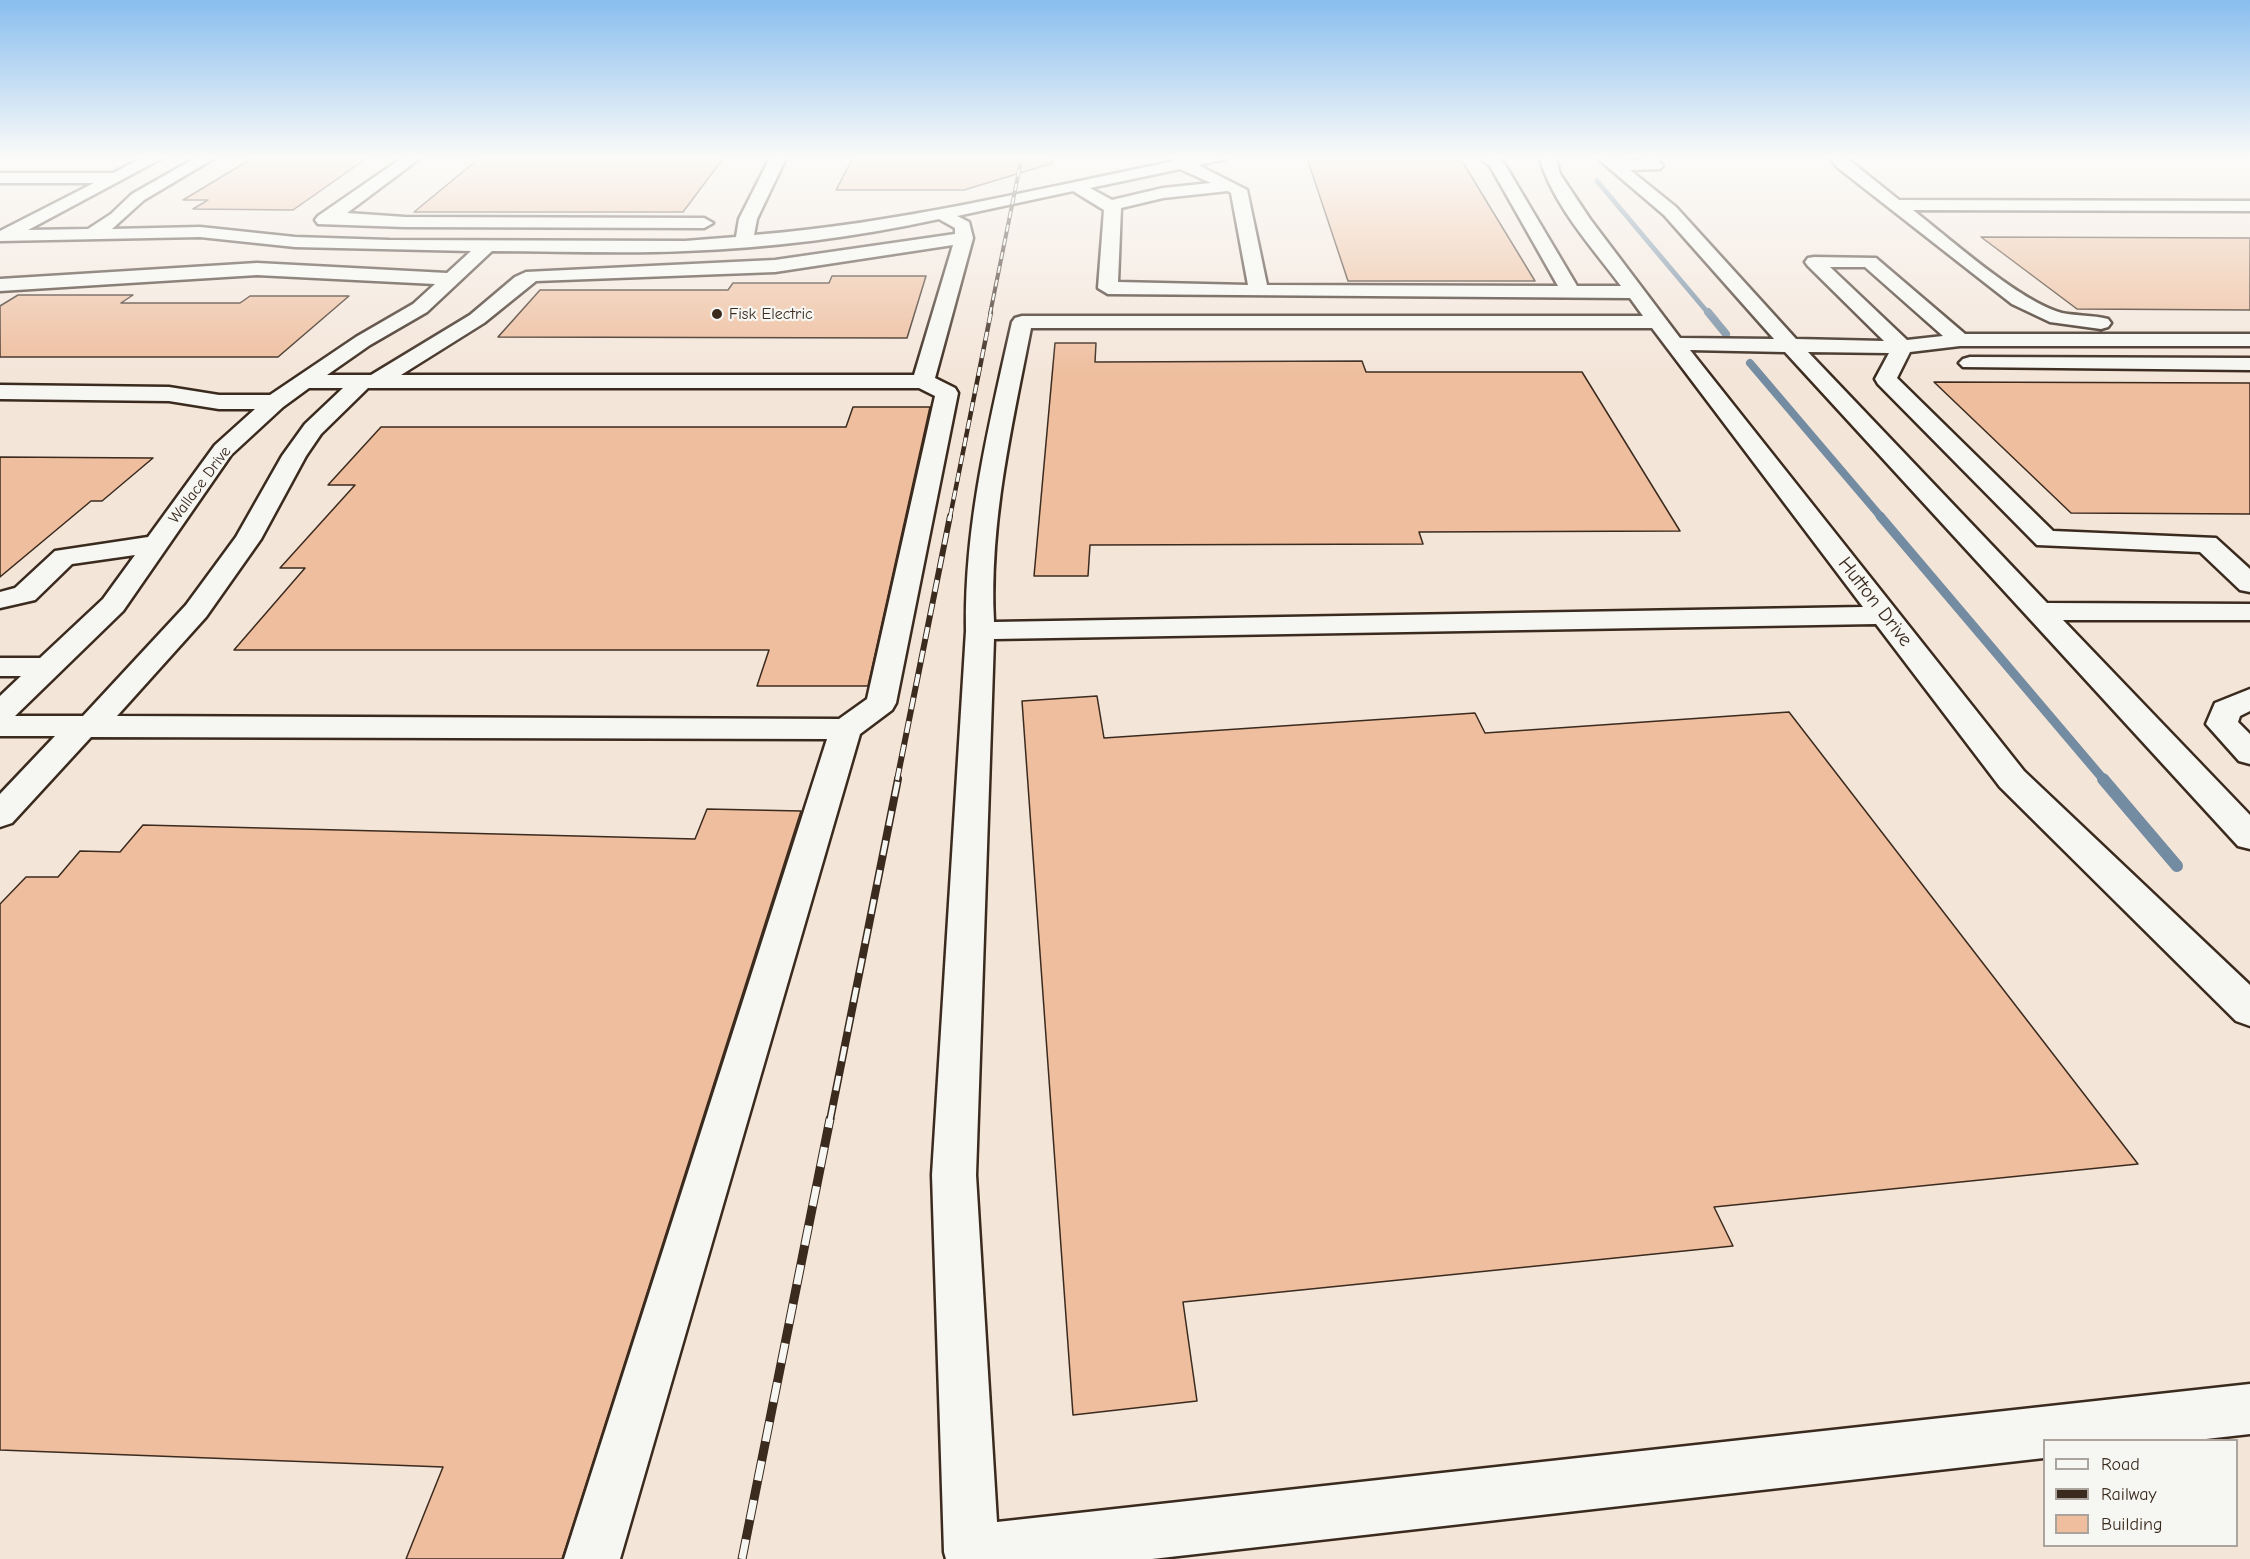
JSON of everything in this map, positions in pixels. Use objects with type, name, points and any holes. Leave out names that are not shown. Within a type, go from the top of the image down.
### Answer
[{"type":"street","points":[[1,236],[16,229]]},
{"type":"street","points":[[89,236],[100,229]]},
{"type":"street","points":[[257,269],[309,229]]},
{"type":"street","points":[[744,242],[747,229]]},
{"type":"street","points":[[211,250],[295,242],[610,247],[744,242],[822,235],[848,229]]},
{"type":"street","points":[[923,381],[964,238],[963,229]]},
{"type":"street","points":[[1112,229],[1108,288],[1259,291],[1636,292]]},
{"type":"street","points":[[1247,229],[1259,291]]},
{"type":"street","points":[[1532,229],[1571,292]]},
{"type":"street","name":"Hutton Drive","points":[[1575,229],[1636,292],[2012,779],[2250,1010]]},
{"type":"street","points":[[1686,229],[1789,344],[2250,837]]},
{"type":"street","points":[[1927,229],[2019,300],[2057,318],[2104,324],[2250,324]]},
{"type":"street","points":[[1,236],[200,232],[248,235],[295,242]]},
{"type":"street","points":[[0,815],[196,611],[248,540],[294,456],[313,429],[370,381],[477,319],[522,281],[533,276],[775,266],[964,238]]},
{"type":"street","name":"Wallace Drive","points":[[0,713],[113,605],[223,450],[275,402],[363,341],[420,308],[487,246]]},
{"type":"street","points":[[587,274],[610,247]]},
{"type":"street","points":[[1898,355],[1814,262],[1870,262],[1960,340]]},
{"type":"street","points":[[0,284],[28,263]]},
{"type":"street","points":[[0,284],[257,269],[451,279]]},
{"type":"street","points":[[1658,322],[1022,322],[981,532],[978,596],[980,631],[954,1174],[970,1552],[2250,1409]]},
{"type":"street","points":[[2250,340],[1960,340],[1898,355],[1886,379],[2046,539],[2207,544],[2250,584]]},
{"type":"street","points":[[1674,344],[1789,344],[1898,355],[1947,363],[2250,364]]},
{"type":"street","points":[[304,382],[923,381],[947,393],[881,703],[846,729],[592,1559]]},
{"type":"street","points":[[0,392],[169,394],[219,402],[275,402]]},
{"type":"street","points":[[0,600],[25,594],[64,557],[156,544]]},
{"type":"street","points":[[2041,611],[2250,612]]},
{"type":"street","points":[[980,631],[1886,615]]},
{"type":"street","points":[[0,667],[48,667]]},
{"type":"street","points":[[2250,699],[2226,710],[2222,724],[2250,753]]},
{"type":"street","points":[[0,726],[846,729]]},
{"type":"shaded area","points":[[0,229],[2250,229],[2250,1559],[0,1559]]},
{"type":"building","points":[[1331,229],[1503,229],[1535,281],[1348,281]]},
{"type":"building","points":[[1981,237],[2250,238],[2250,310],[2077,309]]},
{"type":"building","name":"Fisk Electric","points":[[832,276],[926,276],[907,338],[498,337],[540,290],[728,290],[733,283],[829,283]]},
{"type":"building","points":[[18,295],[133,295],[121,303],[240,303],[250,296],[349,296],[278,357],[0,357],[0,306]]},
{"type":"building","points":[[1055,343],[1096,343],[1095,362],[1362,361],[1366,372],[1582,372],[1680,531],[1419,532],[1423,544],[1090,545],[1088,576],[1034,576]]},
{"type":"building","points":[[1934,382],[2250,383],[2250,514],[2071,513]]},
{"type":"building","points":[[853,407],[930,407],[868,686],[757,686],[769,650],[234,650],[305,568],[280,568],[355,485],[328,485],[381,427],[846,427]]},
{"type":"building","points":[[0,457],[153,458],[102,501],[91,501],[0,577]]},
{"type":"building","points":[[1097,696],[1104,738],[1475,713],[1485,733],[1789,712],[2138,1164],[1714,1207],[1733,1246],[1183,1302],[1197,1401],[1073,1415],[1022,701]]},
{"type":"building","points":[[707,809],[801,811],[562,1559],[406,1559],[443,1467],[0,1450],[0,904],[26,877],[58,877],[80,851],[120,852],[143,825],[695,839]]},
{"type":"waterway","points":[[1637,229],[1709,314]]},
{"type":"waterway","points":[[1708,312],[1726,334]]},
{"type":"waterway","points":[[1750,363],[1881,517]]},
{"type":"waterway","points":[[1880,516],[2104,780]]},
{"type":"waterway","points":[[2103,779],[2177,866]]},
{"type":"railway","points":[[990,314],[1007,229]]},
{"type":"railway","points":[[950,517],[991,312]]},
{"type":"railway","points":[[897,780],[950,516]]},
{"type":"railway","points":[[830,1120],[898,779]]},
{"type":"railway","points":[[742,1559],[830,1119]]},
{"type":"place","name":"Fisk Electric","points":[[717,314]]}]
